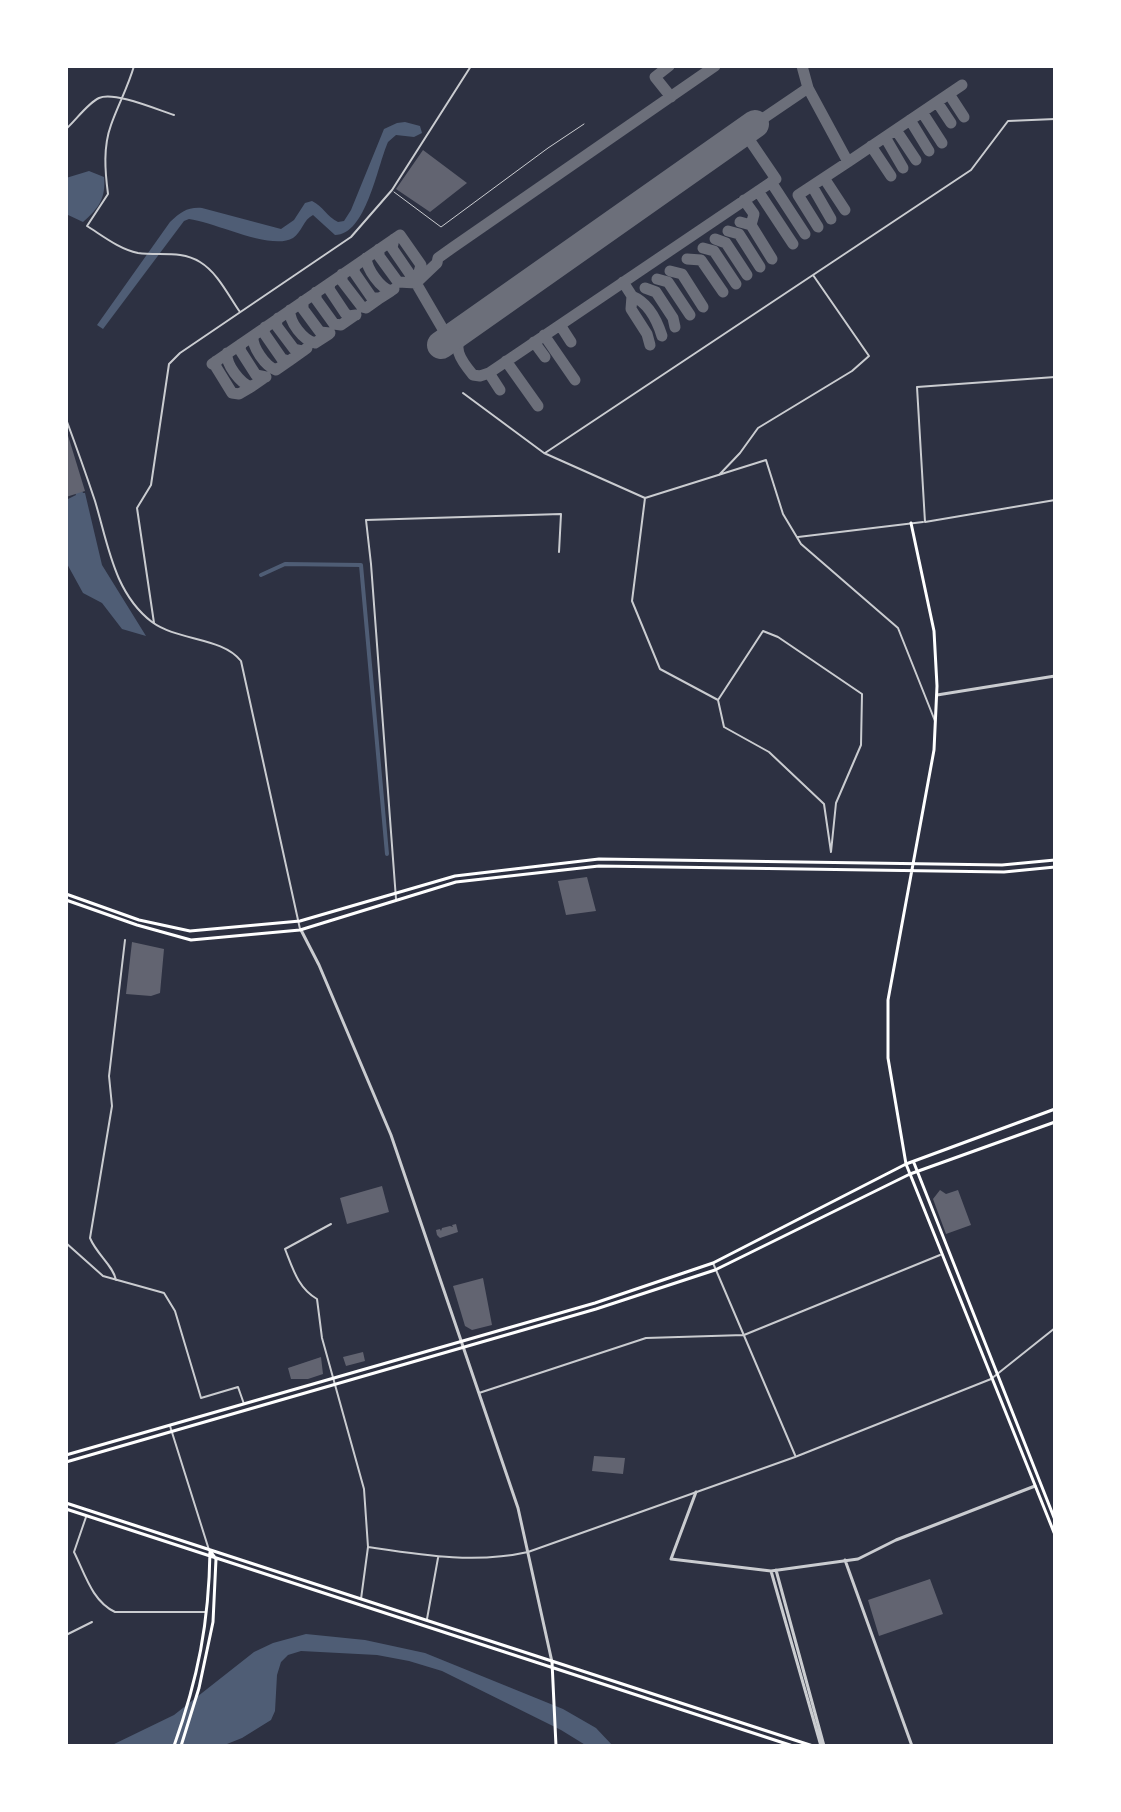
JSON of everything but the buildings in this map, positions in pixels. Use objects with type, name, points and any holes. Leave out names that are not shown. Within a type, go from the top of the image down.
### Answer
[{"type":"main road","points":[[911,523],[934,631],[936,723],[934,750],[888,1000],[888,1058],[906,1164],[1055,1535]]},
{"type":"main road","points":[[66,894],[139,920],[190,931],[300,921],[455,876],[599,859],[1002,865],[1055,860]]},
{"type":"main road","points":[[66,900],[191,940],[300,930],[456,882],[599,866],[1004,872],[1055,867]]},
{"type":"main road","points":[[66,1455],[595,1303],[713,1263],[906,1164],[1055,1109]]},
{"type":"main road","points":[[66,1462],[463,1349],[715,1270],[910,1174],[1055,1122]]},
{"type":"main road","points":[[914,1162],[1055,1520]]},
{"type":"main road","points":[[66,1503],[813,1746]]},
{"type":"main road","points":[[66,1509],[793,1746]]},
{"type":"main road","points":[[174,1746],[194,1690],[207,1612],[210,1551]]},
{"type":"main road","points":[[181,1746],[199,1688],[213,1622],[216,1559],[210,1551]]},
{"type":"main road","points":[[552,1662],[556,1746]]},
{"type":"street","points":[[134,66],[106,146],[108,194],[87,226],[128,250],[179,254],[202,263],[240,312]]},
{"type":"street","points":[[154,623],[137,508],[151,485],[169,364],[180,353],[351,237],[392,190],[471,66]]},
{"type":"street","points":[[66,129],[96,99],[104,96],[174,115]]},
{"type":"street","points":[[544,453],[971,170],[1008,121],[1055,119]]},
{"type":"street","points":[[718,476],[758,428],[852,371],[869,356],[813,275]]},
{"type":"street","points":[[925,522],[917,387],[1055,377]]},
{"type":"street","points":[[463,393],[544,453],[645,498],[766,460],[783,514],[801,544],[898,628],[936,723]]},
{"type":"street","points":[[66,419],[112,563],[137,608],[172,634],[233,651],[241,661],[300,930],[319,965],[391,1135],[518,1508],[552,1662]]},
{"type":"street","points":[[645,498],[632,601],[660,669],[718,700],[724,727],[769,752],[824,804],[831,852],[836,803],[861,745],[862,694],[778,637],[763,631],[718,700]]},
{"type":"street","points":[[797,537],[925,522],[1055,500]]},
{"type":"street","points":[[396,899],[366,520],[561,514],[559,552]]},
{"type":"street","points":[[937,695],[1055,676]]},
{"type":"street","points":[[116,1280],[115,1274],[95,1251],[90,1238],[112,1106],[109,1076],[125,940]]},
{"type":"street","points":[[331,1224],[285,1249],[298,1282],[307,1294],[317,1299],[322,1338],[364,1489],[368,1547],[361,1600]]},
{"type":"street","points":[[66,1243],[103,1276],[164,1293],[175,1311],[201,1398],[238,1387],[244,1404]]},
{"type":"street","points":[[478,1393],[646,1338],[744,1335],[941,1255]]},
{"type":"street","points":[[713,1263],[795,1457]]},
{"type":"street","points":[[368,1547],[438,1557],[509,1556],[528,1552],[795,1457],[991,1379],[1055,1328]]},
{"type":"street","points":[[169,1425],[205,1544],[210,1551]]},
{"type":"street","points":[[696,1492],[671,1559],[774,1571],[858,1559],[896,1540],[1035,1486]]},
{"type":"street","points":[[86,1516],[74,1552],[103,1606],[115,1612],[207,1612]]},
{"type":"street","points":[[427,1622],[438,1557]]},
{"type":"street","points":[[845,1560],[912,1746]]},
{"type":"street","points":[[774,1571],[823,1746]]},
{"type":"street","points":[[66,1635],[92,1622]]},
{"type":"street","points":[[771,1739],[772,1746]]},
{"type":"lane","points":[[392,190],[441,227],[584,124]]},
{"type":"water","points":[[405,122],[420,126],[422,133],[414,137],[396,135],[388,142],[369,198],[355,224],[346,232],[335,235],[313,215],[293,238],[271,241],[189,219],[184,221],[103,329],[97,325],[170,222],[184,211],[202,208],[281,229],[294,220],[305,203],[312,201],[334,220],[344,221],[384,129]]},
{"type":"water","points":[[89,171],[104,177],[104,191],[97,207],[83,222],[66,214],[66,178]]},
{"type":"water","points":[[66,449],[85,493],[102,565],[146,636],[122,629],[102,603],[83,593],[66,562],[68,499],[76,495],[66,470]]},
{"type":"water","points":[[306,1634],[365,1640],[425,1653],[563,1709],[596,1728],[613,1746],[587,1746],[442,1671],[377,1655],[301,1651],[288,1655],[281,1662],[275,1711],[271,1720],[242,1738],[222,1746],[110,1746],[174,1715],[254,1652]]},
{"type":"waterway","points":[[261,575],[285,564],[361,565],[387,854]]},
{"type":"taxiway","points":[[669,66],[655,77],[671,97]]},
{"type":"taxiway","points":[[379,249],[379,256],[398,282],[416,283],[437,263],[438,258],[715,66]]},
{"type":"taxiway","points":[[755,124],[808,88],[802,66]]},
{"type":"taxiway","points":[[848,162],[962,85]]},
{"type":"taxiway","points":[[808,88],[848,162],[798,195],[818,227]]},
{"type":"taxiway","points":[[949,94],[964,117]]},
{"type":"taxiway","points":[[937,102],[951,123]]},
{"type":"taxiway","points":[[922,112],[942,143]]},
{"type":"taxiway","points":[[910,120],[929,151]]},
{"type":"taxiway","points":[[896,130],[916,160]]},
{"type":"taxiway","points":[[464,328],[458,341],[461,358],[473,375],[489,373],[776,179],[744,132]]},
{"type":"taxiway","points":[[885,137],[903,168]]},
{"type":"taxiway","points":[[871,146],[891,176]]},
{"type":"taxiway","points":[[824,178],[845,210]]},
{"type":"taxiway","points":[[771,182],[805,234]]},
{"type":"taxiway","points":[[812,186],[831,219]]},
{"type":"taxiway","points":[[758,191],[793,244]]},
{"type":"taxiway","points":[[744,200],[754,214],[751,225]]},
{"type":"taxiway","points":[[740,222],[751,225],[772,259]]},
{"type":"taxiway","points":[[728,231],[739,234],[760,267]]},
{"type":"taxiway","points":[[212,364],[400,235],[421,265],[416,283],[444,331]]},
{"type":"taxiway","points":[[394,239],[392,248],[416,283]]},
{"type":"taxiway","points":[[715,239],[726,243],[747,275]]},
{"type":"taxiway","points":[[703,248],[714,251],[736,284]]},
{"type":"taxiway","points":[[366,258],[379,282],[391,291],[394,289]]},
{"type":"taxiway","points":[[687,259],[701,260],[723,292]]},
{"type":"taxiway","points":[[355,266],[354,272],[372,298],[380,298],[391,291]]},
{"type":"taxiway","points":[[670,271],[682,274],[703,307]]},
{"type":"taxiway","points":[[342,274],[342,281],[362,307],[366,308],[380,298]]},
{"type":"taxiway","points":[[657,279],[668,282],[690,315]]},
{"type":"taxiway","points":[[623,282],[632,296],[631,309],[647,334],[650,345]]},
{"type":"taxiway","points":[[330,283],[329,289],[345,313],[348,316],[356,315]]},
{"type":"taxiway","points":[[645,288],[656,292],[673,318],[675,327]]},
{"type":"taxiway","points":[[316,292],[316,299],[334,324],[341,325],[354,316]]},
{"type":"taxiway","points":[[632,296],[652,313],[662,336]]},
{"type":"taxiway","points":[[303,301],[303,309],[320,332],[330,333]]},
{"type":"taxiway","points":[[290,310],[294,325],[310,341],[315,343],[329,334]]},
{"type":"taxiway","points":[[278,318],[276,325],[294,349],[303,351],[307,348]]},
{"type":"taxiway","points":[[560,325],[571,342]]},
{"type":"taxiway","points":[[265,327],[264,333],[282,359],[289,361],[303,351]]},
{"type":"taxiway","points":[[544,335],[575,380]]},
{"type":"taxiway","points":[[253,336],[257,351],[272,368],[276,370],[289,361]]},
{"type":"taxiway","points":[[534,342],[545,357]]},
{"type":"taxiway","points":[[241,344],[240,350],[256,375],[266,377]]},
{"type":"taxiway","points":[[227,353],[231,368],[247,385],[251,387],[264,378]]},
{"type":"taxiway","points":[[216,361],[216,367],[232,393],[239,394],[251,387]]},
{"type":"taxiway","points":[[506,361],[538,406]]},
{"type":"taxiway","points":[[489,373],[500,390]]},
{"type":"runway","points":[[441,345],[755,124]]}]
